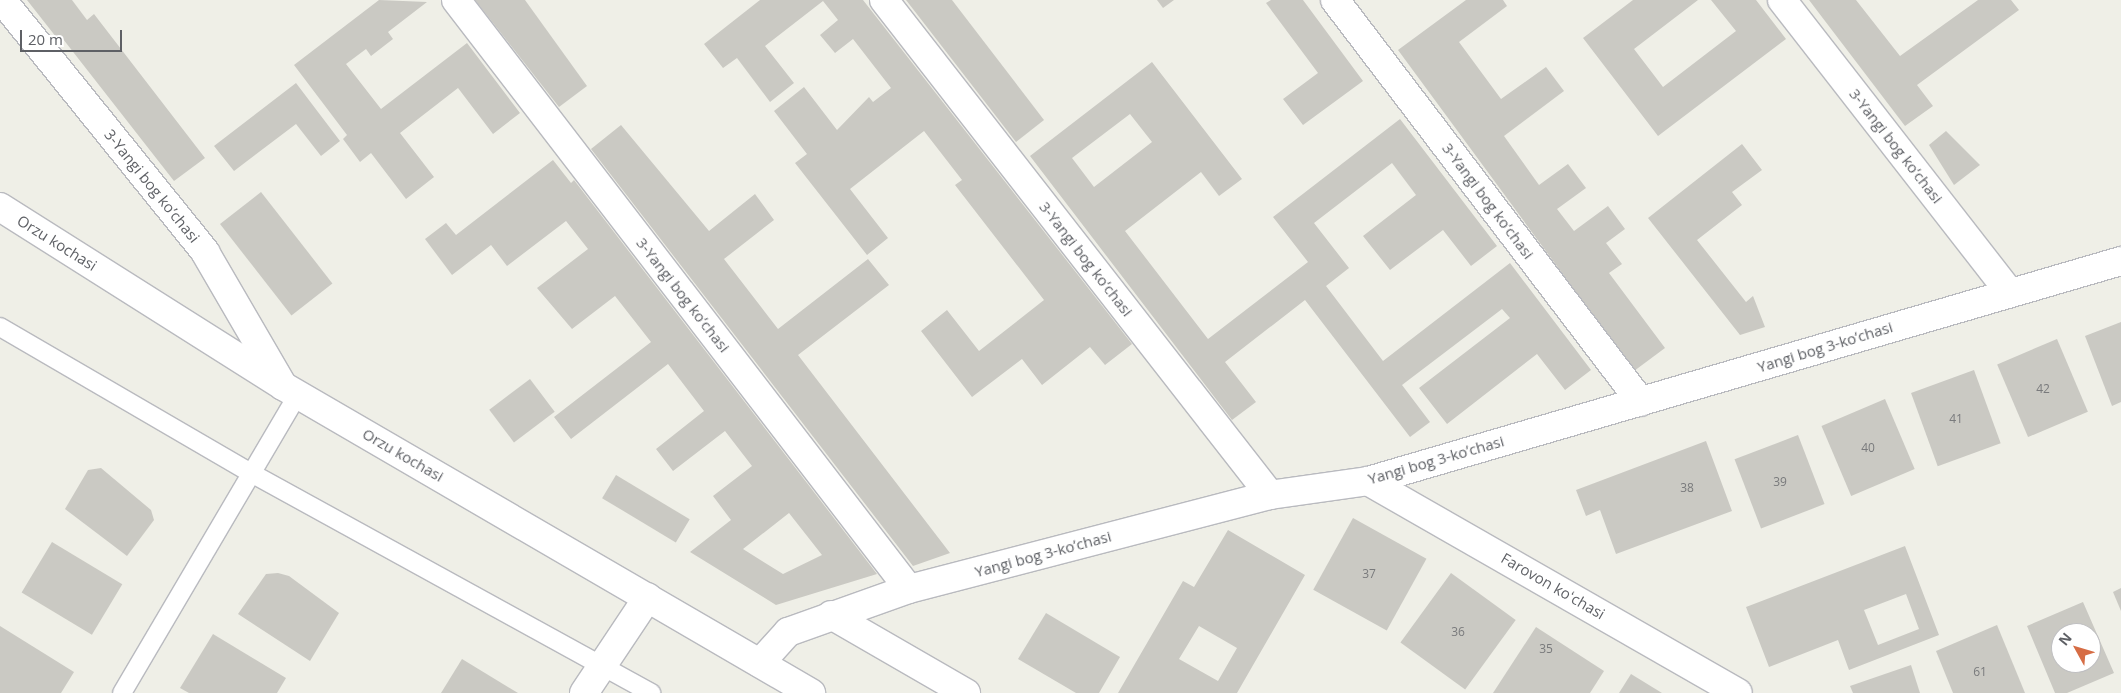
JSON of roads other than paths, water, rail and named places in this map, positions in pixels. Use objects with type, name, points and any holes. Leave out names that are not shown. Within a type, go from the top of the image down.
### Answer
[{"type":"street","name":"3-Yangi bog koʼchasi","points":[[2,0],[205,252],[290,390]]},
{"type":"street","name":"3-Yangi bog koʼchasi","points":[[456,0],[909,589]]},
{"type":"street","name":"3-Yangi bog koʼchasi","points":[[884,0],[1270,494]]},
{"type":"street","name":"3-Yangi bog koʼchasi","points":[[1335,0],[1641,402]]},
{"type":"street","name":"3-Yangi bog koʼchasi","points":[[1782,0],[2009,292]]},
{"type":"street","name":"Orzu kochasi","points":[[0,207],[290,390],[811,693]]},
{"type":"street","name":"Yangi bog 3-koʼchasi","points":[[760,663],[788,632],[831,615],[909,589],[1270,494],[1368,480],[1641,402],[2009,292],[2121,261]]},
{"type":"street","name":"Farovon koʻchasi","points":[[1368,480],[1738,693]]},
{"type":"street","points":[[584,693],[601,663],[648,598]]},
{"type":"street","points":[[831,615],[966,693]]},
{"type":"lane","points":[[0,327],[251,472],[601,663],[651,693]]},
{"type":"lane","points":[[122,693],[251,472],[290,390]]}]
